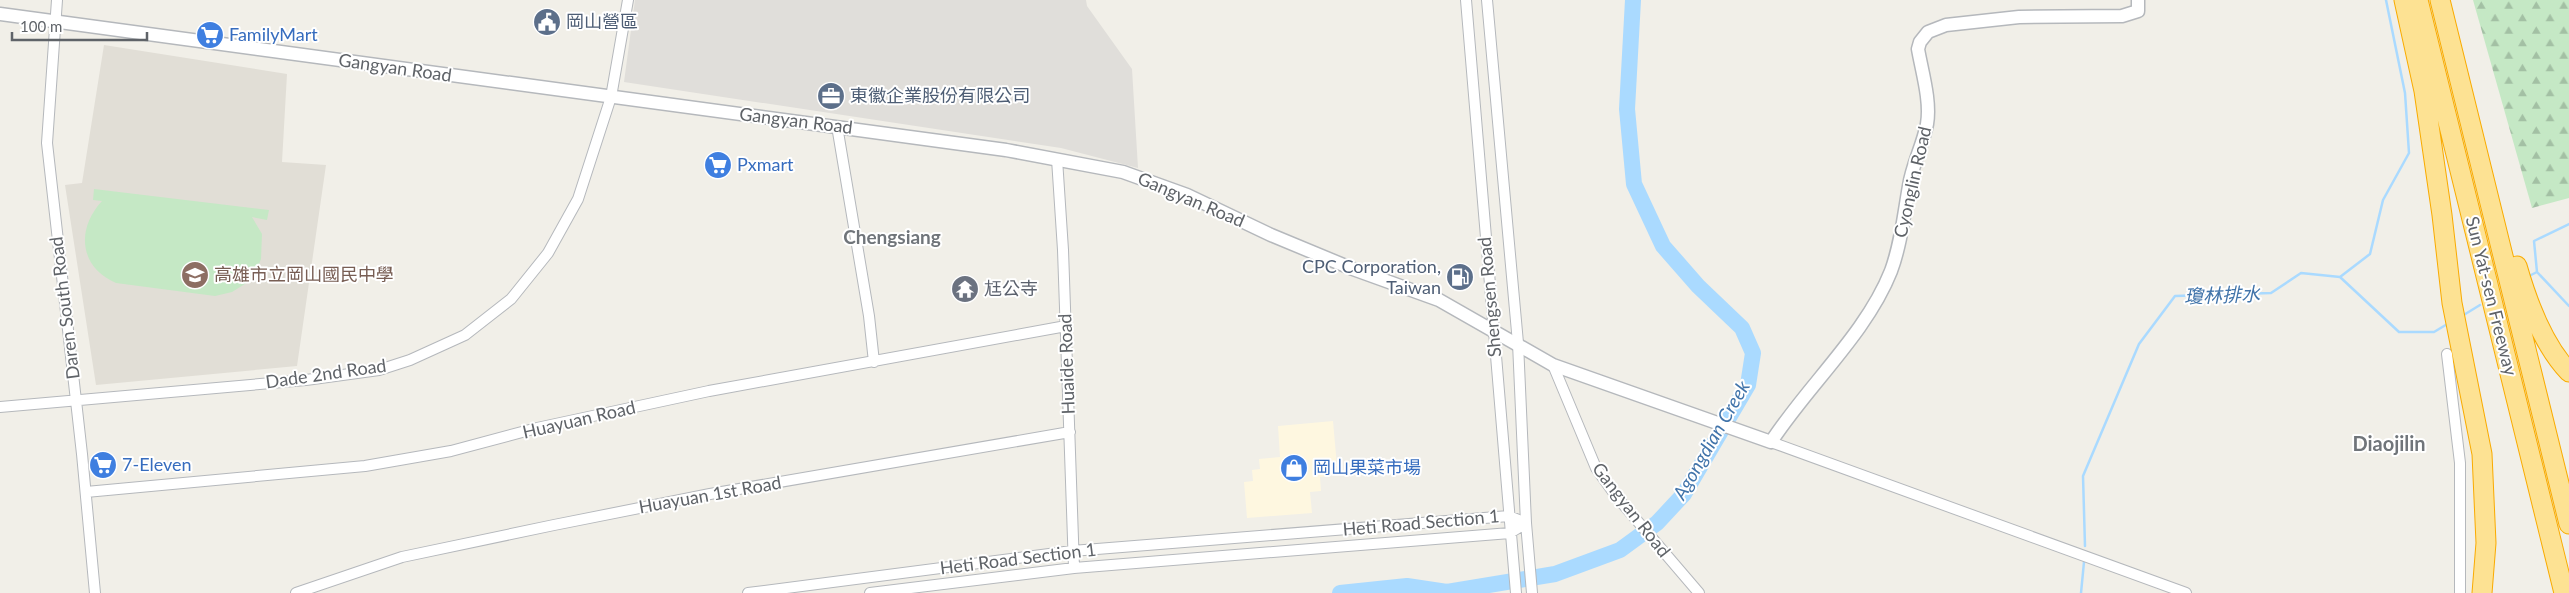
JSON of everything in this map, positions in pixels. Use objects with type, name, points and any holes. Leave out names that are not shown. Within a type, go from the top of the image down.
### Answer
[{"type":"highway","points":[[2404,0],[2424,92],[2442,215],[2452,303],[2482,454],[2486,543],[2484,589]]},
{"type":"highway","name":"Sun Yat-sen Freeway","points":[[2418,0],[2564,593]]},
{"type":"highway","points":[[2440,0],[2523,285],[2546,339],[2569,372]]},
{"type":"highway","name":"Sun Yat-sen Freeway","points":[[2440,0],[2569,524]]},
{"type":"street","name":"Daren South Road","points":[[57,0],[47,143],[86,492],[95,593]]},
{"type":"street","name":"Dade 2nd Road","points":[[0,407],[306,380],[379,370],[410,360],[465,335],[511,298],[548,253],[578,199],[611,97],[628,0]]},
{"type":"street","name":"Shengsen Road","points":[[1466,0],[1492,330],[1516,593]]},
{"type":"street","name":"Shengsen Road","points":[[1487,0],[1518,343],[1526,523],[1532,593]]},
{"type":"street","name":"Cyonglin Road","points":[[1771,442],[1792,410],[1846,344],[1870,310],[1890,272],[1907,208],[1909,185],[1927,124],[1928,110],[1918,49],[1928,32],[1946,25],[2020,16],[2122,16],[2138,11],[2138,0]]},
{"type":"street","name":"Gangyan Road","points":[[0,14],[837,126],[1006,150],[1123,172],[1187,195],[1280,239],[1353,269],[1439,300],[1518,343],[1553,365],[1771,442]]},
{"type":"street","points":[[837,126],[869,316],[874,362]]},
{"type":"street","name":"Huaide Road","points":[[1057,159],[1066,326],[1074,568]]},
{"type":"street","name":"Huayuan Road","points":[[86,492],[365,466],[451,451],[537,428],[709,391],[1066,326]]},
{"type":"street","points":[[2447,354],[2460,462],[2460,593]]},
{"type":"street","name":"Gangyan Road","points":[[1553,365],[1578,431],[1596,468],[1662,551],[1699,593]]},
{"type":"street","name":"Huayuan 1st Road","points":[[296,593],[402,557],[462,544],[710,494],[1070,432]]},
{"type":"street","points":[[1771,442],[2186,593]]},
{"type":"street","name":"Heti Road Section 1","points":[[748,593],[1072,552],[1508,516],[1526,523],[1511,538],[1074,568],[870,593]]},
{"type":"shaded area","points":[[635,0],[1086,0],[1087,6],[1132,69],[1138,168],[1061,148],[624,82]]},
{"type":"shaded area","name":"高雄市立岡山國民中學","points":[[104,45],[287,74],[282,162],[326,165],[297,366],[96,385],[65,185],[82,183]]},
{"type":"shaded area","name":"岡山果菜市場","points":[[1333,421],[1337,466],[1329,467],[1329,476],[1320,477],[1321,491],[1310,492],[1312,513],[1247,518],[1244,482],[1253,481],[1252,470],[1260,469],[1259,459],[1280,457],[1278,426]]},
{"type":"green space","points":[[2473,0],[2569,0],[2569,198],[2532,208]]},
{"type":"green space","points":[[94,189],[269,210],[267,220],[252,217],[262,234],[261,259],[253,279],[232,292],[215,296],[116,283],[104,276],[95,267],[88,257],[85,246],[88,223],[102,201],[93,200]]},
{"type":"waterway","name":"Agongdian Creek","points":[[1340,593],[1407,586],[1447,592],[1555,574],[1620,550],[1657,523],[1684,494],[1748,385],[1753,353],[1742,328],[1698,286],[1663,246],[1634,184],[1627,109],[1633,0]]},
{"type":"waterway","points":[[2340,277],[2370,254],[2383,200],[2409,153],[2405,93],[2386,0]]},
{"type":"waterway","points":[[2537,272],[2534,241],[2569,224]]},
{"type":"waterway","name":"瓊林排水","points":[[2527,277],[2537,272],[2569,306]]},
{"type":"waterway","name":"瓊林排水","points":[[2085,546],[2083,476],[2139,344],[2175,296],[2271,293],[2301,273],[2340,277],[2399,332],[2434,332],[2449,323]]},
{"type":"waterway","name":"瓊林排水","points":[[2462,316],[2480,305]]},
{"type":"waterway","name":"瓊林排水","points":[[2081,593],[2084,562]]},
{"type":"place","name":"岡山營區","points":[[547,22]]},
{"type":"place","name":"FamilyMart","points":[[210,35]]},
{"type":"place","name":"東徽企業股份有限公司","points":[[831,96]]},
{"type":"place","name":"Pxmart","points":[[718,165]]},
{"type":"place","name":"高雄市立岡山國民中學","points":[[195,275]]},
{"type":"place","name":"CPC Corporation, Taiwan","points":[[1460,277]]},
{"type":"place","name":"尪公寺","points":[[965,289]]},
{"type":"place","name":"7-Eleven","points":[[103,465]]},
{"type":"place","name":"岡山果菜市場","points":[[1294,468]]},
{"type":"district","name":"Chengsiang","points":[[892,237]]},
{"type":"district","name":"Diaojilin","points":[[2389,444]]}]
